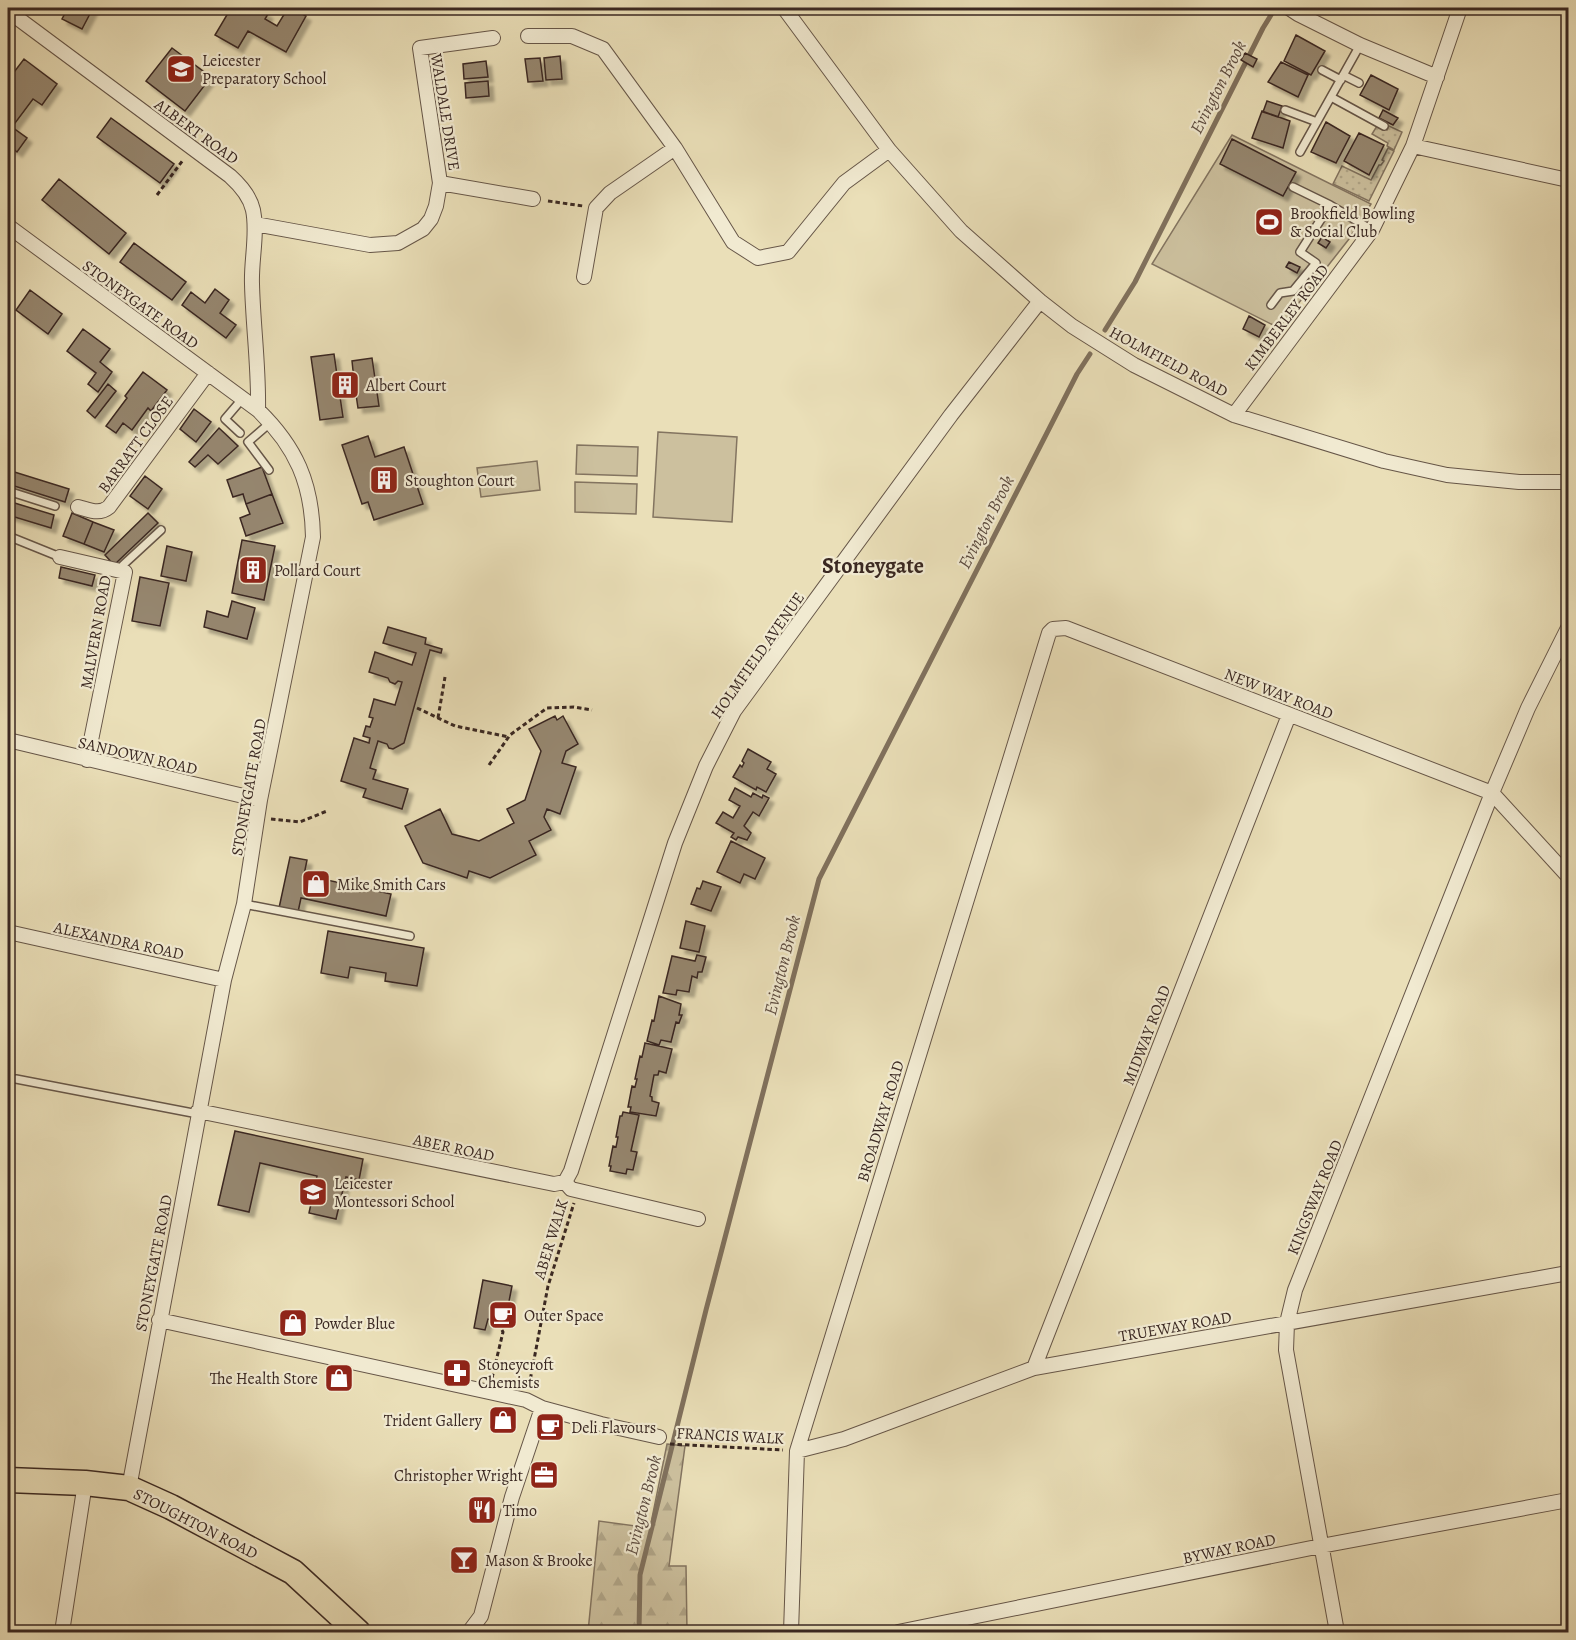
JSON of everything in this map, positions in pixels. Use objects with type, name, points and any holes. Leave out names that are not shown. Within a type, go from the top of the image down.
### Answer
[{"type":"highway","name":"STOUGHTON ROAD","points":[[8,1480],[85,1483],[129,1488],[293,1572],[358,1632]]},
{"type":"street","name":"HOLMFIELD ROAD","points":[[784,8],[889,150],[961,231],[1040,301],[1072,326],[1134,365],[1234,415],[1384,461],[1447,475],[1519,482],[1569,482]]},
{"type":"street","points":[[1289,8],[1360,45],[1437,77]]},
{"type":"street","name":"KIMBERLEY ROAD","points":[[1234,415],[1372,230],[1413,146],[1460,8]]},
{"type":"street","name":"ALBERT ROAD","points":[[8,11],[238,184],[249,199],[253,207],[255,224],[252,283],[259,375],[258,410]]},
{"type":"street","points":[[528,36],[572,36],[603,49],[675,148],[733,242],[759,258],[788,252],[844,183],[889,150]]},
{"type":"street","name":"WALDALE DRIVE","points":[[255,224],[370,244],[398,243],[423,229],[431,219],[436,206],[440,183],[420,48],[493,38]]},
{"type":"street","points":[[1413,146],[1569,180]]},
{"type":"street","points":[[584,277],[596,208],[610,193],[675,148]]},
{"type":"street","name":"WALDALE DRIVE","points":[[440,183],[533,198]]},
{"type":"street","name":"STONEYGATE ROAD","points":[[8,226],[258,410],[271,422],[291,450],[309,493],[313,537],[260,800],[244,904],[224,980],[198,1113],[129,1488]]},
{"type":"street","name":"HOLMFIELD AVENUE","points":[[565,1182],[571,1172],[675,843],[706,766],[734,711],[951,415],[1040,301]]},
{"type":"street","name":"BARRATT CLOSE","points":[[78,507],[96,512],[109,507],[208,373]]},
{"type":"street","name":"MALVERN ROAD","points":[[60,557],[125,572],[87,760]]},
{"type":"street","name":"NEW WAY ROAD","points":[[1053,629],[1066,628],[1492,793]]},
{"type":"street","name":"KINGSWAY ROAD","points":[[1337,1632],[1286,1350],[1287,1323],[1295,1290],[1492,793],[1528,708],[1569,628]]},
{"type":"street","name":"BROADWAY ROAD","points":[[791,1632],[797,1451],[1046,638],[1053,629]]},
{"type":"street","name":"MIDWAY ROAD","points":[[1035,1368],[1289,715]]},
{"type":"street","name":"SANDOWN ROAD","points":[[8,740],[260,800]]},
{"type":"street","points":[[1492,793],[1569,876]]},
{"type":"street","name":"ALEXANDRA ROAD","points":[[8,932],[224,980]]},
{"type":"street","name":"ABER ROAD","points":[[198,1113],[554,1184],[565,1182],[571,1189],[699,1219]]},
{"type":"street","name":"TRUEWAY ROAD","points":[[797,1451],[844,1439],[1035,1368],[1569,1273]]},
{"type":"street","points":[[159,1320],[489,1392],[660,1440]]},
{"type":"street","points":[[469,1632],[481,1616],[512,1497],[542,1408]]},
{"type":"street","points":[[62,1632],[85,1483]]},
{"type":"street","name":"BYWAY ROAD","points":[[898,1632],[1321,1546],[1569,1500]]},
{"type":"lane","points":[[1300,152],[1360,45]]},
{"type":"lane","points":[[1322,70],[1359,83]]},
{"type":"lane","points":[[1331,97],[1384,126]]},
{"type":"lane","points":[[1284,110],[1317,122]]},
{"type":"lane","points":[[1293,187],[1330,204],[1372,230]]},
{"type":"lane","points":[[1271,305],[1280,293],[1293,291],[1316,263],[1300,252],[1330,204]]},
{"type":"lane","points":[[240,433],[225,418],[243,398]]},
{"type":"lane","points":[[268,470],[248,442],[271,422]]},
{"type":"lane","points":[[8,492],[55,506]]},
{"type":"lane","points":[[121,571],[123,565],[161,530]]},
{"type":"lane","points":[[8,536],[60,557]]},
{"type":"lane","points":[[244,904],[410,936]]},
{"type":"lane","points":[[16,1079],[198,1113]]},
{"type":"path","points":[[157,195],[191,148]]},
{"type":"path","points":[[533,198],[596,208]]},
{"type":"path","points":[[438,718],[445,677]]},
{"type":"path","points":[[489,765],[509,737],[547,708],[574,707],[592,710]]},
{"type":"path","points":[[417,708],[455,726],[509,737]]},
{"type":"path","points":[[258,817],[300,822],[327,811]]},
{"type":"path","name":"ABER WALK","points":[[526,1401],[548,1286],[578,1190]]},
{"type":"path","points":[[489,1392],[503,1332],[496,1320]]},
{"type":"path","name":"FRANCIS WALK","points":[[660,1440],[687,1445],[797,1451]]},
{"type":"green space","points":[[1377,126],[1387,130],[1389,126],[1402,132],[1394,150],[1387,146],[1388,143],[1372,134]]},
{"type":"green space","name":"Brookfield Bowling & Social Club","points":[[1232,135],[1371,204],[1349,239],[1279,328],[1152,264]]},
{"type":"green space","points":[[1388,148],[1394,151],[1369,201],[1333,184],[1342,166],[1371,180],[1379,165],[1384,161],[1382,160]]},
{"type":"green space","points":[[658,432],[737,437],[732,522],[653,517]]},
{"type":"green space","points":[[577,445],[638,447],[637,476],[576,474]]},
{"type":"green space","points":[[537,461],[540,490],[481,497],[477,468]]},
{"type":"green space","points":[[575,482],[637,484],[636,514],[575,512]]},
{"type":"green space","points":[[667,1444],[685,1446],[669,1566],[686,1566],[687,1632],[588,1632],[599,1521],[650,1528]]},
{"type":"building","points":[[68,8],[93,8],[82,29],[62,19]]},
{"type":"building","points":[[231,8],[257,8],[268,14],[265,19],[277,26],[288,8],[306,16],[286,52],[248,31],[238,48],[215,35]]},
{"type":"building","points":[[1296,35],[1325,51],[1311,75],[1284,61]]},
{"type":"building","points":[[172,48],[211,77],[185,111],[146,81]]},
{"type":"building","points":[[1245,53],[1257,59],[1253,67],[1241,60]]},
{"type":"building","points":[[560,56],[562,79],[546,80],[544,58]]},
{"type":"building","points":[[540,58],[543,81],[528,82],[525,59]]},
{"type":"building","points":[[24,59],[57,84],[42,105],[33,99],[12,127],[27,138],[17,152],[11,147],[8,151],[8,80]]},
{"type":"building","points":[[486,61],[488,77],[464,79],[463,64]]},
{"type":"building","points":[[1281,62],[1308,75],[1298,97],[1268,82]]},
{"type":"building","points":[[1371,75],[1398,89],[1389,110],[1360,95]]},
{"type":"building","points":[[488,81],[489,96],[466,98],[465,83]]},
{"type":"building","points":[[1267,101],[1282,106],[1278,117],[1263,112]]},
{"type":"building","points":[[1383,110],[1398,118],[1393,125],[1379,118]]},
{"type":"building","points":[[1262,111],[1290,121],[1283,148],[1252,138]]},
{"type":"building","points":[[111,118],[174,164],[160,183],[97,137]]},
{"type":"building","points":[[1326,122],[1350,136],[1336,163],[1311,152]]},
{"type":"building","points":[[1359,133],[1384,145],[1369,175],[1344,161]]},
{"type":"building","points":[[1232,139],[1296,172],[1283,196],[1220,164]]},
{"type":"building","points":[[59,179],[126,233],[109,254],[42,200]]},
{"type":"building","points":[[1322,237],[1330,242],[1326,248],[1318,243]]},
{"type":"building","points":[[134,243],[186,282],[172,300],[120,262]]},
{"type":"building","points":[[1289,262],[1300,267],[1297,273],[1286,267]]},
{"type":"building","points":[[215,289],[229,300],[220,313],[236,325],[226,338],[182,305],[191,292],[205,303]]},
{"type":"building","points":[[30,290],[62,314],[48,334],[16,310]]},
{"type":"building","points":[[1249,316],[1265,325],[1259,337],[1243,329]]},
{"type":"building","points":[[83,329],[110,349],[100,362],[112,372],[98,392],[88,384],[96,373],[67,351]]},
{"type":"building","name":"Albert Court","points":[[334,354],[338,382],[354,380],[352,361],[372,358],[379,406],[358,408],[355,388],[339,390],[343,417],[320,420],[311,357]]},
{"type":"building","points":[[143,372],[167,390],[151,411],[148,408],[132,430],[123,423],[116,433],[106,426]]},
{"type":"building","points":[[108,384],[116,391],[95,418],[87,411]]},
{"type":"building","points":[[194,409],[211,422],[196,442],[180,429]]},
{"type":"building","points":[[219,428],[238,446],[218,464],[208,455],[195,467],[189,462]]},
{"type":"building","name":"Stoughton Court","points":[[368,436],[375,457],[404,447],[423,504],[374,520],[368,502],[362,504],[342,445]]},
{"type":"building","points":[[262,467],[272,494],[246,504],[243,494],[233,497],[227,480]]},
{"type":"building","points":[[8,470],[69,489],[65,502],[8,484]]},
{"type":"building","points":[[145,476],[162,489],[148,509],[130,496]]},
{"type":"building","points":[[272,494],[283,523],[246,536],[240,518],[250,514],[246,504]]},
{"type":"building","points":[[8,501],[54,515],[51,528],[8,515]]},
{"type":"building","points":[[72,513],[93,522],[84,544],[63,536]]},
{"type":"building","points":[[148,513],[158,523],[114,565],[105,555]]},
{"type":"building","points":[[93,522],[114,530],[104,552],[84,544]]},
{"type":"building","name":"Pollard Court","points":[[242,540],[275,546],[264,600],[232,593]]},
{"type":"building","points":[[167,546],[192,552],[186,581],[161,576]]},
{"type":"building","points":[[61,567],[95,575],[92,586],[59,578]]},
{"type":"building","points":[[140,577],[169,583],[160,626],[132,621]]},
{"type":"building","points":[[232,601],[255,608],[247,639],[204,627],[207,611],[228,617]]},
{"type":"building","points":[[388,627],[426,638],[425,644],[442,649],[441,653],[430,650],[404,743],[393,749],[378,741],[370,768],[376,770],[373,779],[408,789],[402,809],[363,797],[366,789],[341,781],[354,738],[369,743],[370,738],[363,736],[366,726],[370,727],[373,718],[369,717],[374,699],[395,705],[402,682],[398,681],[395,684],[388,678],[369,672],[375,652],[412,665],[416,653],[383,643]]},
{"type":"building","points":[[555,716],[557,720],[563,716],[578,744],[566,751],[562,763],[576,767],[560,814],[547,809],[544,817],[551,830],[529,841],[536,855],[490,878],[469,871],[467,878],[423,863],[405,826],[440,809],[452,834],[479,841],[514,823],[507,809],[525,800],[541,751],[529,729]]},
{"type":"building","points":[[748,749],[771,762],[767,769],[776,774],[766,792],[757,787],[756,790],[733,777],[740,765],[742,767],[744,763],[742,761]]},
{"type":"building","points":[[735,788],[751,797],[753,793],[762,798],[763,795],[769,798],[759,816],[753,812],[744,826],[751,833],[747,840],[738,837],[736,840],[731,837],[734,833],[716,823],[723,812],[733,818],[740,806],[729,800]]},
{"type":"building","points":[[731,841],[765,858],[755,879],[744,874],[740,883],[717,872]]},
{"type":"building","name":"Mike Smith Cars","points":[[290,857],[307,860],[304,875],[391,894],[386,916],[301,898],[298,912],[279,908]]},
{"type":"building","points":[[703,881],[721,887],[711,911],[691,904],[697,888],[700,889]]},
{"type":"building","points":[[686,921],[705,926],[699,952],[680,948]]},
{"type":"building","points":[[328,931],[424,948],[417,986],[385,981],[386,973],[350,967],[348,978],[321,973]]},
{"type":"building","points":[[697,955],[706,957],[702,972],[698,972],[697,978],[692,976],[689,992],[677,990],[676,995],[663,993],[672,956],[695,961]]},
{"type":"building","points":[[659,996],[681,1004],[679,1015],[682,1015],[679,1023],[676,1022],[671,1042],[661,1040],[659,1045],[647,1041]]},
{"type":"building","points":[[645,1043],[672,1049],[666,1073],[659,1071],[658,1075],[654,1075],[650,1096],[652,1101],[659,1103],[656,1116],[630,1112],[631,1107],[628,1107]]},
{"type":"building","points":[[623,1112],[639,1115],[631,1151],[637,1152],[633,1170],[627,1169],[626,1174],[610,1171],[611,1166],[609,1166],[613,1146],[616,1147],[620,1116]]},
{"type":"building","points":[[235,1131],[363,1159],[359,1180],[346,1177],[336,1219],[309,1213],[317,1176],[260,1163],[249,1212],[218,1205]]},
{"type":"building","name":"Outer Space","points":[[483,1280],[512,1286],[505,1322],[488,1319],[485,1330],[474,1328]]},
{"type":"waterway","name":"Evington Brook","points":[[1105,330],[1135,282],[1271,15]]},
{"type":"waterway","name":"Evington Brook","points":[[639,1632],[640,1575],[706,1310],[819,879],[1077,374],[1090,354]]},
{"type":"place","name":"Leicester Preparatory School","points":[[181,69]]},
{"type":"place","name":"Brookfield Bowling & Social Club","points":[[1269,222]]},
{"type":"place","name":"Albert Court","points":[[345,385]]},
{"type":"place","name":"Stoughton Court","points":[[384,480]]},
{"type":"place","name":"Pollard Court","points":[[253,570]]},
{"type":"place","name":"Mike Smith Cars","points":[[316,884]]},
{"type":"place","name":"Leicester Montessori School","points":[[313,1192]]},
{"type":"place","name":"Outer Space","points":[[503,1315]]},
{"type":"place","name":"Powder Blue","points":[[293,1323]]},
{"type":"place","name":"Stoneycroft Chemists","points":[[457,1373]]},
{"type":"place","name":"The Health Store","points":[[339,1378]]},
{"type":"place","name":"Trident Gallery","points":[[503,1420]]},
{"type":"place","name":"Deli Flavours","points":[[550,1427]]},
{"type":"place","name":"Christopher Wright","points":[[544,1475]]},
{"type":"place","name":"Timo","points":[[482,1510]]},
{"type":"place","name":"Mason & Brooke","points":[[464,1560]]},
{"type":"district","name":"Stoneygate","points":[[873,565]]}]
